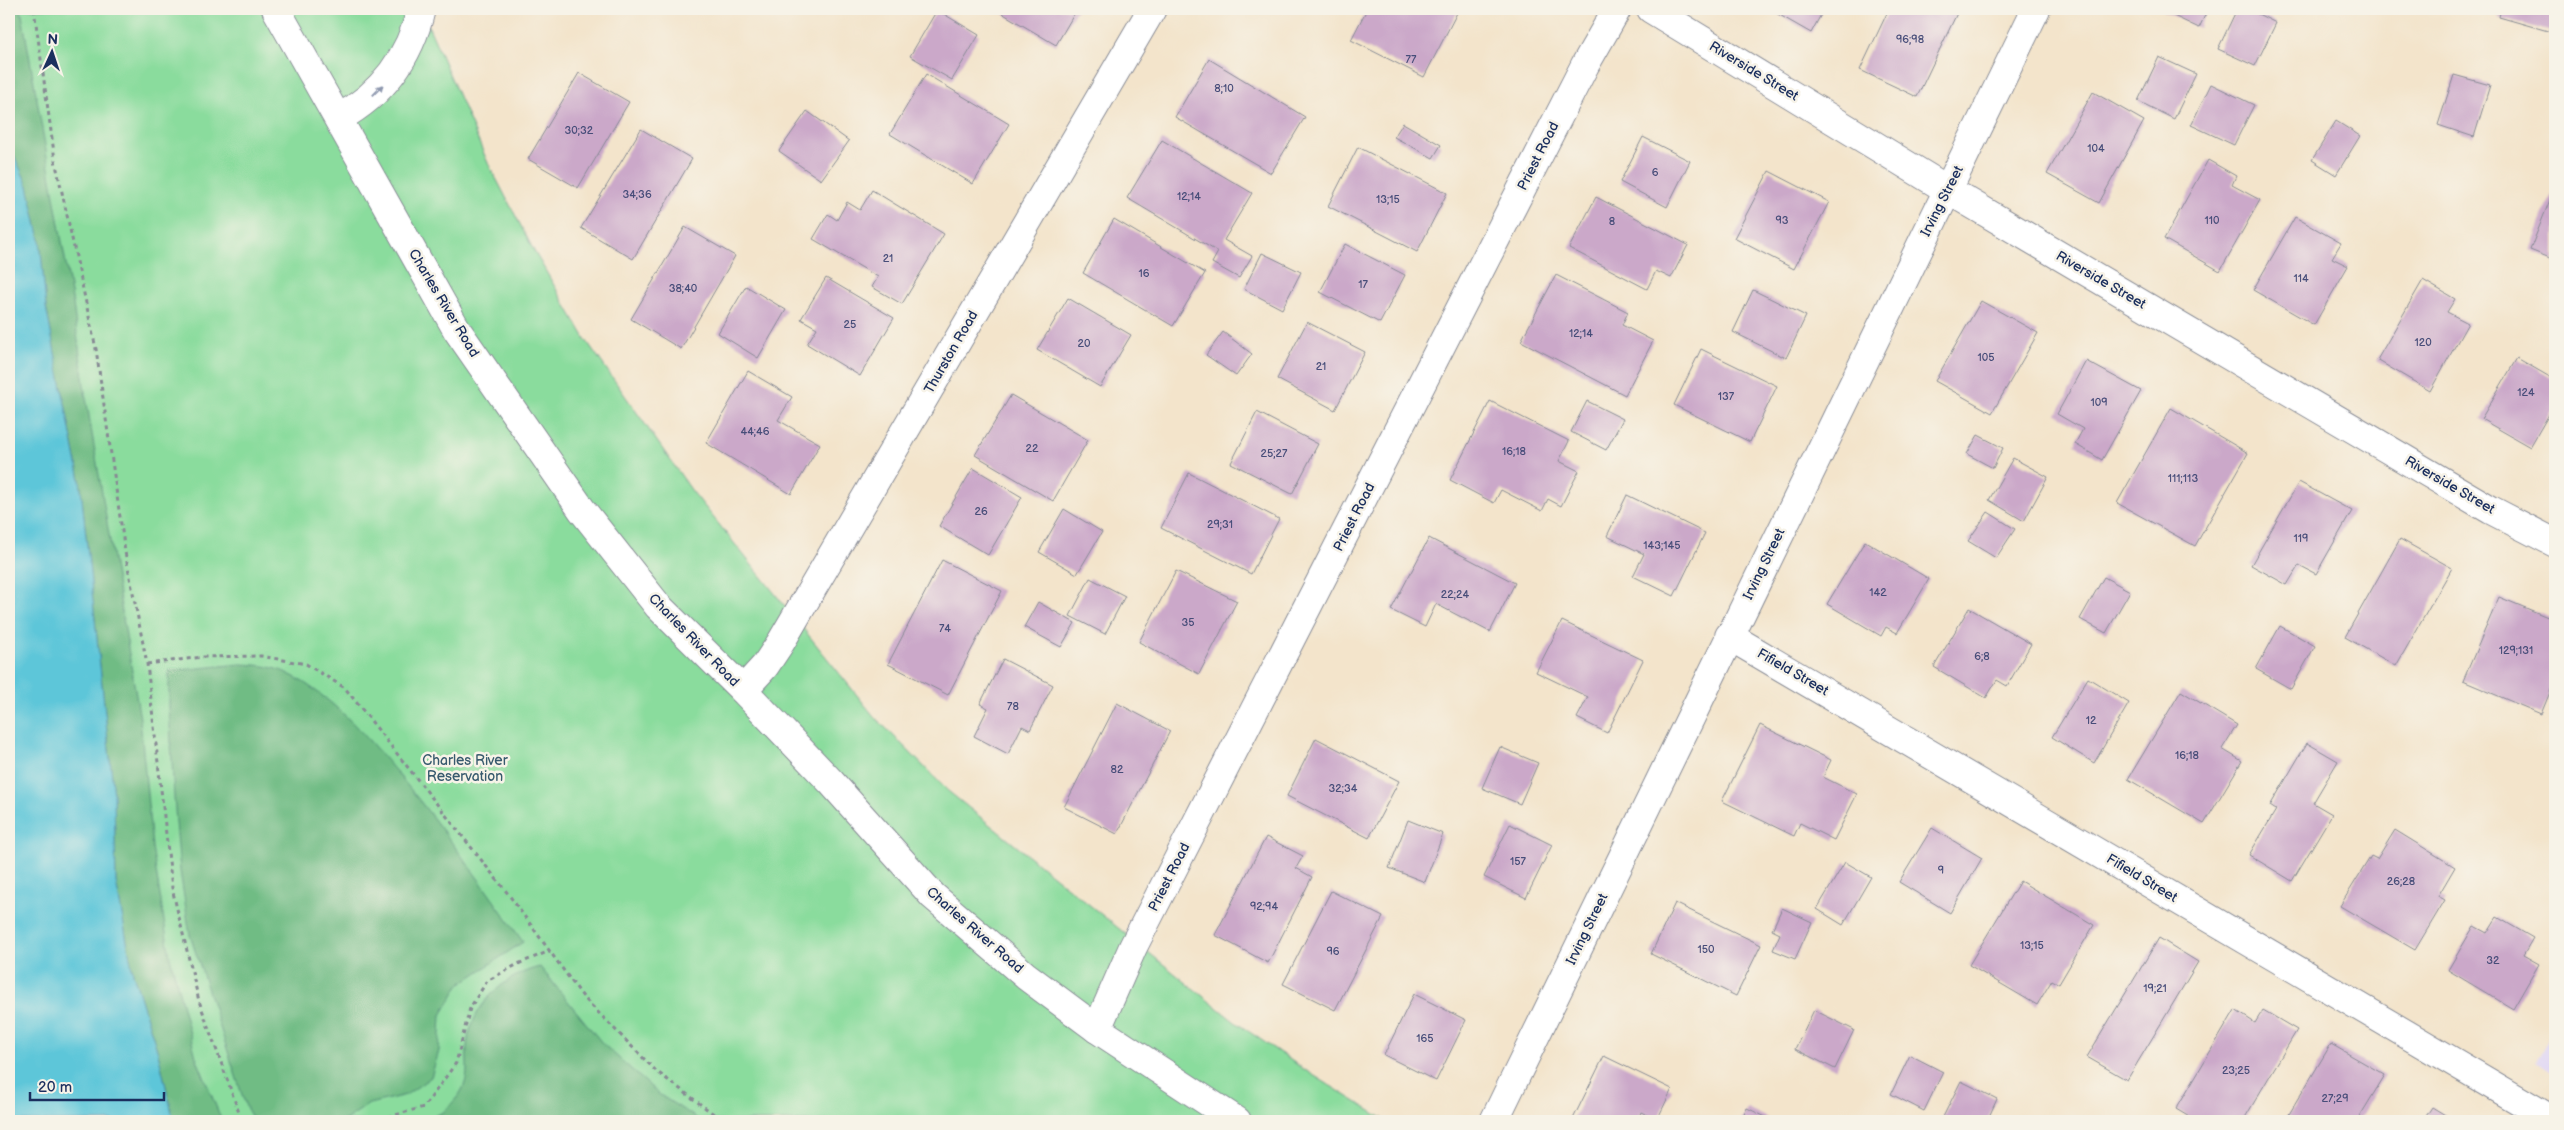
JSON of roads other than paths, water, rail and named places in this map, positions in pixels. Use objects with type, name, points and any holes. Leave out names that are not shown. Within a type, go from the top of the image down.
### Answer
[{"type":"street","name":"Charles River Road","points":[[276,9],[457,330],[582,510],[658,606],[743,690],[831,782],[933,896],[1026,976],[1098,1028],[1237,1121]]},
{"type":"street","points":[[339,118],[367,101],[395,70],[408,48],[421,9]]},
{"type":"street","name":"Thurston Road","points":[[743,690],[765,666],[781,642],[1152,9]]},
{"type":"street","name":"Priest Road","points":[[1098,1028],[1133,947],[1585,65],[1617,9]]},
{"type":"street","name":"Riverside Street","points":[[1651,9],[1948,190],[2491,510],[2555,543]]},
{"type":"street","name":"Irving Street","points":[[1494,1121],[2036,9]]},
{"type":"street","name":"Fifield Street","points":[[1729,636],[2554,1121]]},
{"type":"water","points":[[9,144],[28,186],[40,240],[46,307],[80,480],[114,796],[116,882],[133,974],[158,1053],[174,1121],[9,1121]]},
{"type":"park label","name":"Charles River Reservation","points":[[465,768]]}]
